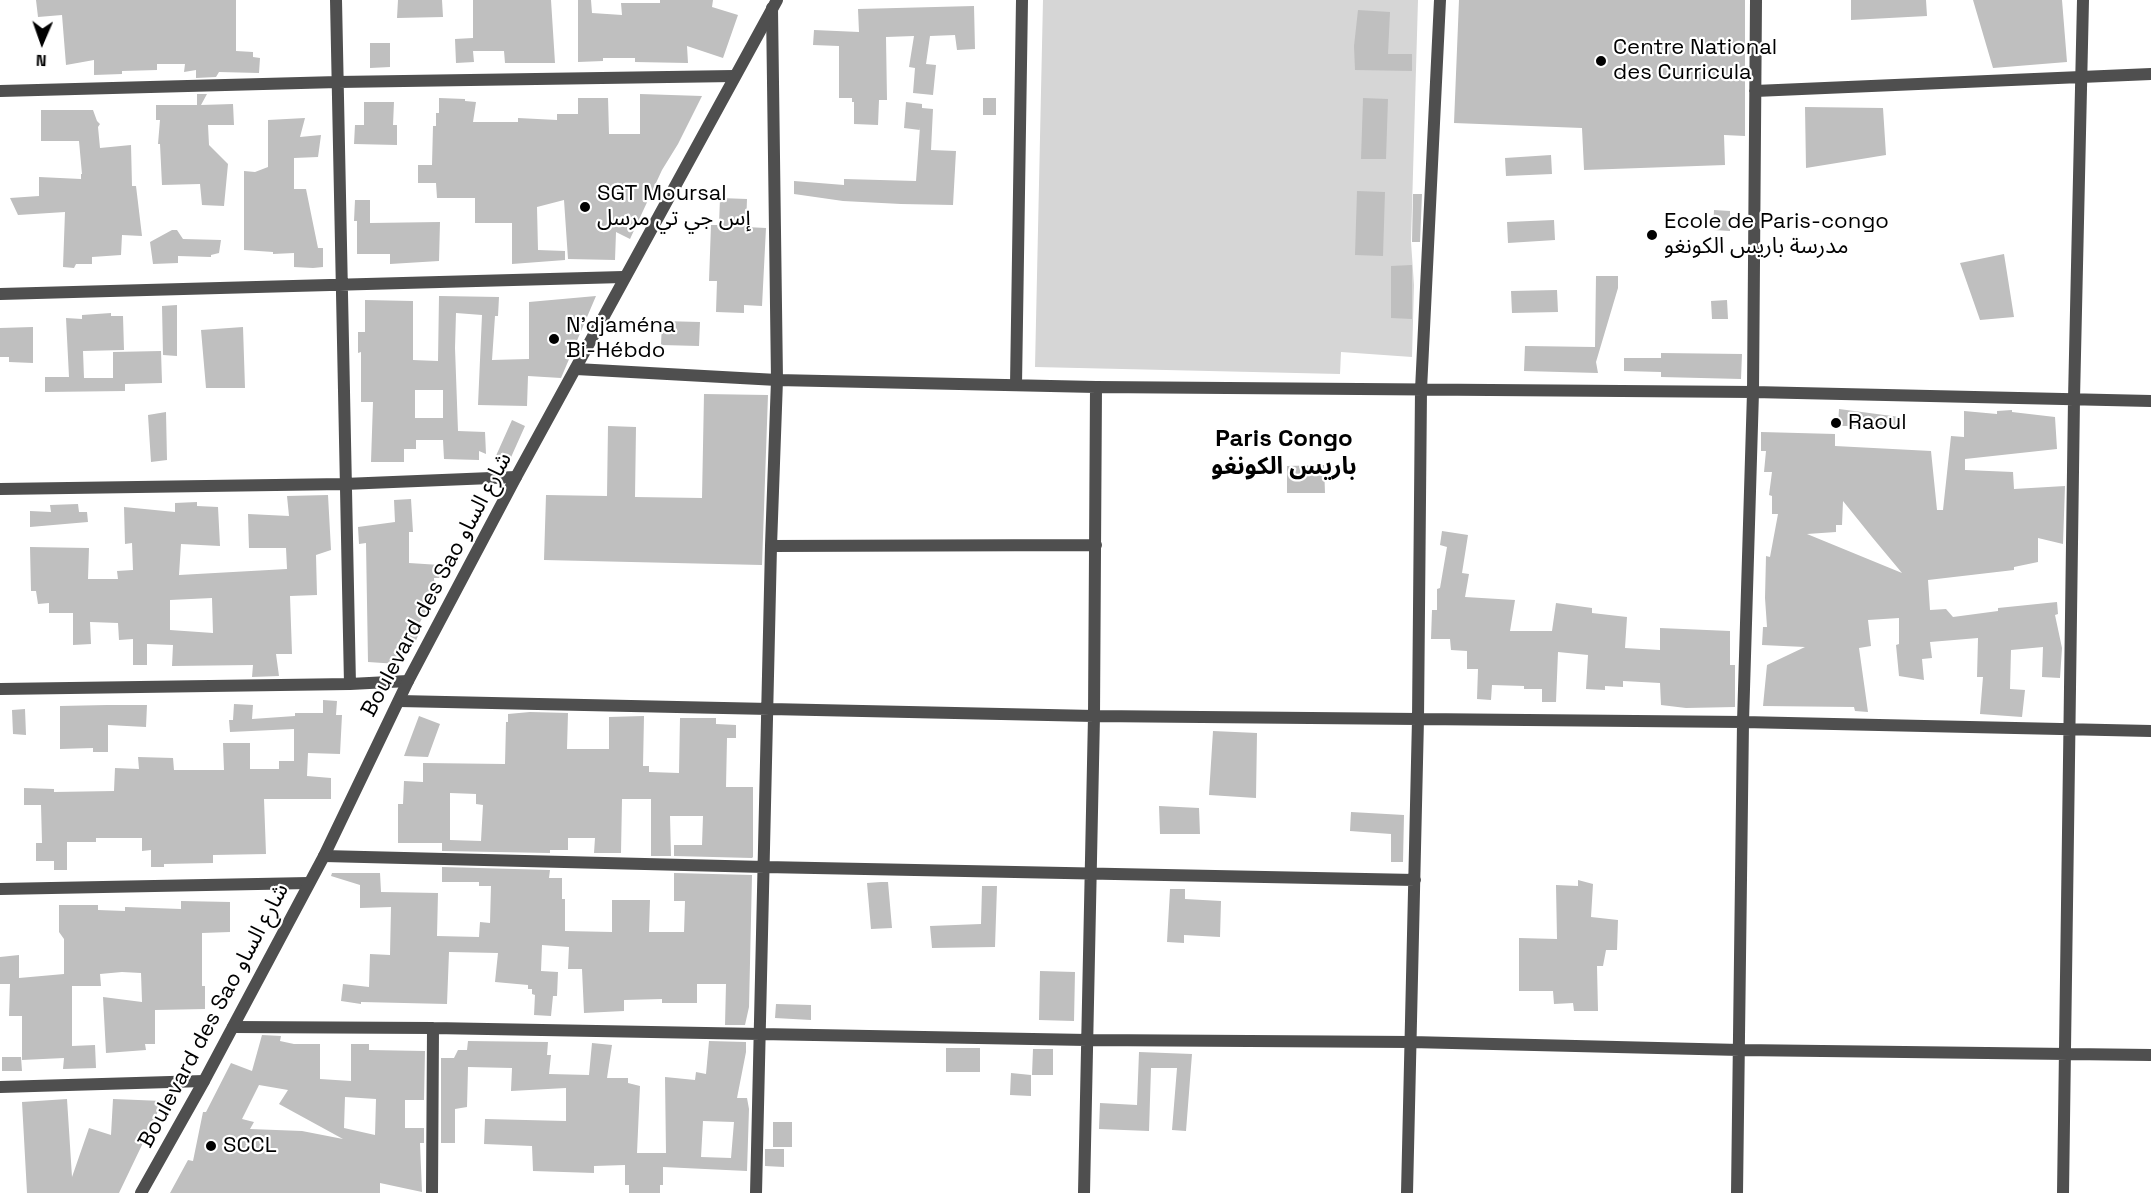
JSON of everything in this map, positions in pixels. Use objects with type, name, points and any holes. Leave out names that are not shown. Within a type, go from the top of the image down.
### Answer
[{"type":"street","points":[[336,0],[350,684]]},
{"type":"street","points":[[1016,386],[1022,0]]},
{"type":"street","points":[[1407,1193],[1418,719],[1421,390],[1440,0]]},
{"type":"street","points":[[1737,1193],[1743,722],[1754,392],[1755,0]]},
{"type":"street","points":[[2063,1193],[2074,399],[2083,0]]},
{"type":"street","points":[[756,1193],[777,380],[775,4]]},
{"type":"street","name":"Boulevard des Sao شارع الساو","points":[[141,1193],[204,1081],[324,856],[408,681],[516,477],[576,369],[623,277],[775,4]]},
{"type":"street","points":[[1755,91],[2151,74]]},
{"type":"street","points":[[0,91],[338,82],[734,76]]},
{"type":"street","points":[[0,294],[623,277]]},
{"type":"street","points":[[576,369],[777,380],[1016,386],[1754,392],[2151,401]]},
{"type":"street","points":[[1083,1193],[1094,716],[1096,387]]},
{"type":"street","points":[[0,489],[345,484],[516,477]]},
{"type":"street","points":[[771,546],[1096,545]]},
{"type":"street","points":[[0,689],[350,684],[408,681]]},
{"type":"street","points":[[399,701],[1094,716],[1743,722],[2151,731]]},
{"type":"street","points":[[324,856],[1415,880]]},
{"type":"street","points":[[0,889],[309,883]]},
{"type":"street","points":[[233,1027],[434,1028],[1087,1040],[1411,1042],[1740,1050],[2151,1055]]},
{"type":"street","points":[[432,1193],[434,1028]]},
{"type":"street","points":[[0,1087],[204,1081]]},
{"type":"shaded area","points":[[1043,0],[1418,0],[1411,242],[1414,285],[1412,357],[1341,352],[1340,374],[1035,367]]},
{"type":"building","points":[[36,0],[236,0],[236,51],[253,52],[253,57],[260,58],[259,73],[219,72],[216,77],[196,78],[196,70],[184,72],[185,64],[157,64],[157,70],[94,75],[94,60],[66,65],[62,15],[38,17]]},
{"type":"building","points":[[398,0],[442,0],[443,17],[397,18]]},
{"type":"building","points":[[473,0],[551,0],[555,63],[505,63],[504,51],[473,51],[474,62],[456,63],[455,39],[473,38]]},
{"type":"building","points":[[578,0],[591,0],[592,13],[622,15],[621,3],[713,0],[712,7],[738,15],[723,58],[687,46],[688,63],[635,62],[635,58],[603,58],[603,61],[578,62]]},
{"type":"building","name":"Centre National des Curricula","points":[[1459,0],[1745,0],[1745,136],[1724,135],[1725,165],[1584,170],[1582,128],[1454,123]]},
{"type":"building","points":[[1851,0],[1926,0],[1927,16],[1851,20]]},
{"type":"building","points":[[1973,0],[2062,0],[2067,62],[1993,68]]},
{"type":"building","points":[[974,6],[975,49],[957,50],[955,35],[930,36],[926,64],[936,65],[933,95],[913,93],[915,68],[909,67],[914,36],[886,37],[887,100],[879,100],[878,125],[854,124],[852,98],[839,98],[839,46],[813,45],[814,30],[859,32],[858,9]]},
{"type":"building","points":[[1358,10],[1390,12],[1388,54],[1412,54],[1412,71],[1355,70],[1354,46]]},
{"type":"building","points":[[370,43],[390,43],[390,67],[370,68]]},
{"type":"building","points":[[197,94],[207,94],[201,105],[233,104],[234,125],[208,125],[209,145],[228,164],[224,206],[202,205],[200,184],[162,185],[160,144],[158,144],[160,120],[156,120],[156,105],[197,105]]},
{"type":"building","points":[[640,94],[702,96],[662,170],[630,239],[616,232],[615,260],[568,259],[564,200],[537,207],[538,250],[565,251],[565,260],[512,264],[512,223],[475,223],[475,198],[437,198],[436,183],[418,183],[418,165],[432,165],[433,126],[436,126],[436,113],[439,113],[439,98],[465,99],[465,101],[476,102],[473,122],[518,122],[518,118],[557,120],[557,114],[578,114],[578,98],[608,98],[609,134],[640,134]]},
{"type":"building","points":[[983,98],[996,98],[996,115],[983,115]]},
{"type":"building","points":[[1363,98],[1388,99],[1386,159],[1361,159]]},
{"type":"building","points":[[364,102],[394,102],[393,125],[397,125],[397,145],[354,144],[355,125],[364,125]]},
{"type":"building","points":[[906,102],[922,104],[922,108],[933,109],[931,150],[956,151],[953,205],[843,201],[794,194],[794,181],[844,185],[844,179],[916,181],[920,130],[904,128]]},
{"type":"building","points":[[1805,107],[1883,108],[1886,155],[1806,168]]},
{"type":"building","points":[[41,110],[93,110],[100,124],[98,127],[100,148],[131,145],[132,186],[136,186],[142,236],[122,235],[121,255],[92,257],[92,264],[76,264],[74,268],[63,267],[65,212],[18,215],[10,198],[39,196],[39,177],[81,179],[79,141],[41,141]]},
{"type":"building","points":[[305,118],[300,137],[321,135],[318,157],[294,158],[294,189],[306,189],[318,248],[323,248],[323,267],[313,268],[294,267],[294,253],[273,254],[273,252],[244,250],[244,171],[255,172],[268,167],[268,120]]},
{"type":"building","points":[[1551,155],[1552,174],[1506,176],[1505,158]]},
{"type":"building","points":[[1357,191],[1385,192],[1383,256],[1355,255]]},
{"type":"building","points":[[1413,194],[1422,194],[1420,242],[1412,242]]},
{"type":"building","points":[[720,198],[747,199],[746,227],[766,228],[762,306],[744,305],[744,313],[716,312],[717,281],[709,281],[711,225],[719,225]]},
{"type":"building","points":[[355,200],[370,200],[370,223],[440,222],[439,261],[390,264],[390,254],[357,254]]},
{"type":"building","points":[[1714,210],[1730,211],[1730,231],[1713,230]]},
{"type":"building","points":[[1554,220],[1555,240],[1508,243],[1507,222]]},
{"type":"building","points":[[172,230],[177,230],[183,239],[221,240],[219,253],[211,257],[178,256],[178,263],[153,264],[150,242]]},
{"type":"building","points":[[2004,254],[2014,317],[1980,320],[1960,263]]},
{"type":"building","points":[[1412,265],[1412,319],[1391,318],[1391,266]]},
{"type":"building","points":[[1596,276],[1618,276],[1618,288],[1596,362],[1598,373],[1524,371],[1525,346],[1595,347]]},
{"type":"building","points":[[1557,290],[1558,312],[1512,313],[1511,291]]},
{"type":"building","points":[[439,296],[499,297],[498,316],[495,316],[492,360],[529,359],[529,302],[596,296],[561,378],[528,376],[527,406],[478,405],[482,315],[456,313],[458,431],[485,432],[486,454],[479,451],[479,460],[444,459],[443,440],[416,440],[416,449],[404,449],[404,462],[371,462],[373,402],[361,402],[361,352],[358,353],[358,332],[365,332],[365,300],[413,301],[413,360],[438,361]],"holes":[[[415,390],[443,390],[443,418],[415,418]]]},
{"type":"building","points":[[1727,300],[1728,319],[1712,319],[1711,301]]},
{"type":"building","points":[[177,305],[177,356],[163,355],[162,306]]},
{"type":"building","points":[[111,313],[111,316],[123,316],[124,350],[83,351],[84,378],[113,378],[113,352],[161,351],[162,383],[125,384],[125,391],[45,392],[45,377],[69,377],[66,318],[82,319],[82,315]]},
{"type":"building","points":[[662,321],[700,322],[699,346],[661,345]]},
{"type":"building","points":[[33,327],[33,363],[9,362],[9,357],[0,357],[0,328]]},
{"type":"building","points":[[243,327],[245,388],[206,388],[201,330]]},
{"type":"building","points":[[1661,353],[1742,354],[1741,379],[1661,377],[1661,372],[1624,371],[1624,358],[1661,358]]},
{"type":"building","points":[[704,394],[768,395],[762,565],[544,560],[546,495],[607,496],[608,426],[636,427],[635,497],[702,498]]},
{"type":"building","points":[[1839,409],[1907,418],[1907,426],[1838,426]]},
{"type":"building","points":[[2012,410],[2012,412],[2055,417],[2057,449],[1965,459],[1965,470],[2013,472],[2014,489],[2065,486],[2063,544],[2038,538],[2038,562],[2014,567],[2014,570],[1928,580],[1930,610],[1946,609],[1953,617],[1998,611],[1998,608],[2057,602],[2058,614],[2055,615],[2062,648],[2060,678],[2042,677],[2043,647],[2011,650],[2010,689],[2025,690],[2022,717],[1980,714],[1983,677],[1977,677],[1978,638],[1930,642],[1932,658],[1922,659],[1924,680],[1899,676],[1896,645],[1899,644],[1899,618],[1868,620],[1871,646],[1859,648],[1868,712],[1855,711],[1854,707],[1763,706],[1767,665],[1805,647],[1762,645],[1763,627],[1767,627],[1766,556],[1770,557],[1778,514],[1772,514],[1772,496],[1769,495],[1772,472],[1764,472],[1766,451],[1761,451],[1761,432],[1835,434],[1835,446],[1931,451],[1937,510],[1943,510],[1951,436],[1964,437],[1964,411],[1997,414],[1997,411]],"holes":[[[1843,501],[1902,573],[1807,534],[1836,532],[1836,525],[1842,525]]]},
{"type":"building","points":[[166,412],[167,460],[151,462],[148,415]]},
{"type":"building","points":[[512,420],[525,426],[508,464],[495,458]]},
{"type":"building","points":[[1324,465],[1325,493],[1287,493],[1287,466]]},
{"type":"building","points":[[328,495],[331,550],[316,555],[317,595],[290,596],[292,654],[276,654],[279,676],[252,677],[253,665],[172,666],[173,645],[147,644],[147,665],[133,665],[133,639],[119,640],[118,623],[90,622],[91,644],[73,645],[73,613],[49,613],[49,603],[38,604],[36,591],[31,591],[30,547],[89,548],[88,579],[118,579],[117,571],[133,570],[132,543],[125,544],[124,507],[175,512],[175,503],[197,502],[197,506],[218,507],[220,546],[181,544],[179,575],[287,569],[286,548],[249,548],[248,514],[289,516],[287,496]],"holes":[[[212,598],[213,633],[170,630],[170,600]]]},
{"type":"building","points":[[411,499],[413,532],[409,532],[409,563],[440,565],[440,578],[434,578],[435,596],[416,629],[420,631],[414,645],[400,639],[398,664],[368,662],[366,543],[359,544],[358,527],[395,522],[394,500]]},
{"type":"building","points":[[78,504],[79,512],[87,512],[88,522],[30,527],[30,511],[51,512],[50,505]]},
{"type":"building","points":[[1442,531],[1468,535],[1462,573],[1469,574],[1465,597],[1515,600],[1510,631],[1552,631],[1556,603],[1592,608],[1592,613],[1627,617],[1625,648],[1660,650],[1660,628],[1730,631],[1730,665],[1735,665],[1735,707],[1686,708],[1661,705],[1660,683],[1623,681],[1623,687],[1605,686],[1605,690],[1586,689],[1588,655],[1558,652],[1556,702],[1542,702],[1542,689],[1524,689],[1524,686],[1492,685],[1491,700],[1477,699],[1478,669],[1467,669],[1467,651],[1451,650],[1450,639],[1431,639],[1432,610],[1437,610],[1437,589],[1440,588],[1447,547],[1440,545]]},
{"type":"building","points":[[323,700],[337,701],[336,715],[342,715],[340,754],[308,753],[307,776],[331,778],[331,799],[264,799],[266,854],[213,855],[213,863],[164,864],[164,867],[151,867],[151,850],[142,851],[142,838],[96,838],[96,842],[67,842],[67,870],[54,870],[54,861],[36,861],[36,843],[42,843],[41,805],[24,805],[24,788],[54,789],[54,792],[114,791],[115,768],[139,769],[138,757],[173,758],[174,770],[224,770],[223,743],[250,743],[250,769],[279,769],[279,761],[294,761],[294,729],[230,732],[229,720],[233,720],[234,704],[253,705],[252,719],[295,716],[295,713],[323,713]]},
{"type":"building","points":[[147,705],[146,727],[108,725],[108,752],[93,752],[93,748],[60,749],[60,706]]},
{"type":"building","points":[[25,709],[26,735],[13,734],[12,710]]},
{"type":"building","points":[[568,713],[567,749],[609,749],[609,717],[644,716],[643,766],[649,766],[649,772],[679,773],[680,718],[716,718],[716,724],[736,725],[736,738],[727,738],[726,787],[753,787],[753,857],[674,856],[674,845],[702,845],[703,816],[670,816],[671,856],[651,856],[651,799],[622,799],[621,853],[594,853],[595,838],[568,838],[568,850],[550,850],[550,853],[442,851],[442,843],[398,843],[398,804],[403,804],[404,781],[423,782],[423,763],[505,764],[508,714]],"holes":[[[450,793],[476,794],[476,804],[483,805],[481,841],[450,840]]]},
{"type":"building","points":[[419,716],[440,724],[428,757],[404,756]]},
{"type":"building","points":[[1213,731],[1257,733],[1256,798],[1209,795]]},
{"type":"building","points":[[1159,806],[1199,808],[1200,834],[1160,834]]},
{"type":"building","points":[[1351,812],[1404,815],[1403,862],[1391,862],[1391,834],[1350,831]]},
{"type":"building","points":[[442,867],[550,870],[549,878],[562,878],[562,899],[565,899],[565,931],[612,932],[612,900],[650,900],[649,932],[684,932],[685,901],[674,901],[674,873],[752,875],[749,1007],[745,1025],[725,1025],[726,984],[697,984],[697,1003],[662,1003],[662,999],[624,1000],[624,1011],[584,1013],[582,969],[568,969],[569,947],[542,945],[541,971],[558,972],[557,996],[553,996],[551,1016],[534,1015],[535,995],[532,994],[532,989],[528,989],[528,985],[495,982],[498,953],[449,952],[447,1004],[361,1002],[361,1004],[341,1001],[343,984],[369,987],[370,954],[390,955],[391,907],[360,908],[360,885],[331,876],[332,873],[380,873],[381,892],[438,893],[437,936],[479,937],[480,922],[490,923],[491,886],[479,886],[479,882],[442,882]]},
{"type":"building","points":[[1578,880],[1593,884],[1591,917],[1618,920],[1617,950],[1606,950],[1603,966],[1597,966],[1598,1011],[1574,1011],[1573,1003],[1554,1004],[1553,991],[1519,991],[1519,938],[1557,939],[1556,885],[1578,886]]},
{"type":"building","points":[[888,882],[892,928],[871,929],[867,883]]},
{"type":"building","points":[[982,886],[997,886],[995,947],[932,948],[930,926],[981,924]]},
{"type":"building","points":[[1170,889],[1185,889],[1185,899],[1221,901],[1220,937],[1184,935],[1184,943],[1167,942]]},
{"type":"building","points":[[181,901],[230,902],[230,932],[202,933],[202,986],[205,986],[205,1009],[155,1010],[155,1044],[145,1044],[146,1050],[106,1053],[103,997],[142,1002],[141,973],[100,974],[101,986],[72,986],[72,1046],[95,1045],[96,1068],[63,1069],[64,1058],[22,1060],[22,1016],[9,1016],[10,984],[0,984],[0,957],[19,955],[19,978],[64,974],[64,939],[59,932],[59,905],[98,905],[98,910],[125,911],[125,907],[181,909]]},
{"type":"building","points":[[1040,971],[1075,972],[1074,1021],[1039,1020]]},
{"type":"building","points":[[776,1004],[811,1005],[811,1020],[775,1018]]},
{"type":"building","points":[[262,1035],[281,1036],[280,1041],[294,1044],[320,1044],[320,1079],[351,1081],[351,1044],[369,1044],[369,1050],[425,1051],[424,1100],[405,1100],[405,1128],[424,1128],[424,1143],[420,1143],[422,1192],[380,1183],[380,1193],[170,1193],[188,1160],[193,1161],[203,1112],[206,1112],[231,1063],[252,1071]],"holes":[[[259,1085],[288,1090],[279,1104],[343,1139],[302,1131],[250,1129],[254,1122],[242,1119]],[[345,1097],[376,1099],[375,1135],[344,1128]]]},
{"type":"building","points":[[468,1041],[548,1042],[547,1055],[551,1055],[549,1074],[589,1075],[592,1043],[612,1045],[607,1078],[628,1078],[628,1083],[640,1086],[637,1153],[666,1153],[665,1077],[695,1080],[696,1072],[706,1074],[709,1041],[746,1042],[737,1098],[747,1098],[749,1109],[747,1171],[663,1167],[663,1185],[660,1185],[660,1193],[629,1193],[629,1185],[625,1185],[625,1165],[594,1166],[594,1173],[533,1171],[532,1146],[484,1144],[485,1119],[566,1121],[566,1088],[511,1091],[512,1068],[468,1067],[467,1107],[455,1109],[455,1143],[441,1143],[441,1058],[454,1058],[458,1050],[467,1050]],"holes":[[[703,1121],[734,1122],[731,1158],[701,1157]]]},
{"type":"building","points":[[946,1048],[980,1048],[980,1072],[946,1072]]},
{"type":"building","points":[[1033,1049],[1053,1049],[1053,1075],[1032,1075]]},
{"type":"building","points":[[1139,1052],[1192,1054],[1186,1131],[1172,1130],[1177,1068],[1151,1068],[1149,1131],[1099,1129],[1100,1103],[1137,1105]]},
{"type":"building","points":[[2,1057],[21,1057],[22,1071],[2,1071]]},
{"type":"building","points":[[1011,1073],[1031,1075],[1031,1096],[1010,1095]]},
{"type":"building","points":[[67,1099],[72,1177],[89,1128],[111,1135],[113,1099],[163,1101],[119,1193],[27,1193],[22,1102]]},
{"type":"building","points":[[773,1122],[792,1122],[792,1147],[773,1147]]},
{"type":"building","points":[[765,1149],[784,1149],[784,1167],[765,1166]]},
{"type":"place","name":"Centre National des Curricula","points":[[1601,61]]},
{"type":"place","name":"SGT Moursal إس جي تي مرسل","points":[[585,207]]},
{"type":"place","name":"Ecole de Paris-congo مدرسة باريس الكونغو","points":[[1652,235]]},
{"type":"place","name":"N'djaména Bi-Hébdo","points":[[554,339]]},
{"type":"place","name":"Raoul","points":[[1836,423]]},
{"type":"place","name":"SCCL","points":[[211,1146]]},
{"type":"district","name":"Paris Congo باريس الكونغو","points":[[1284,453]]}]
